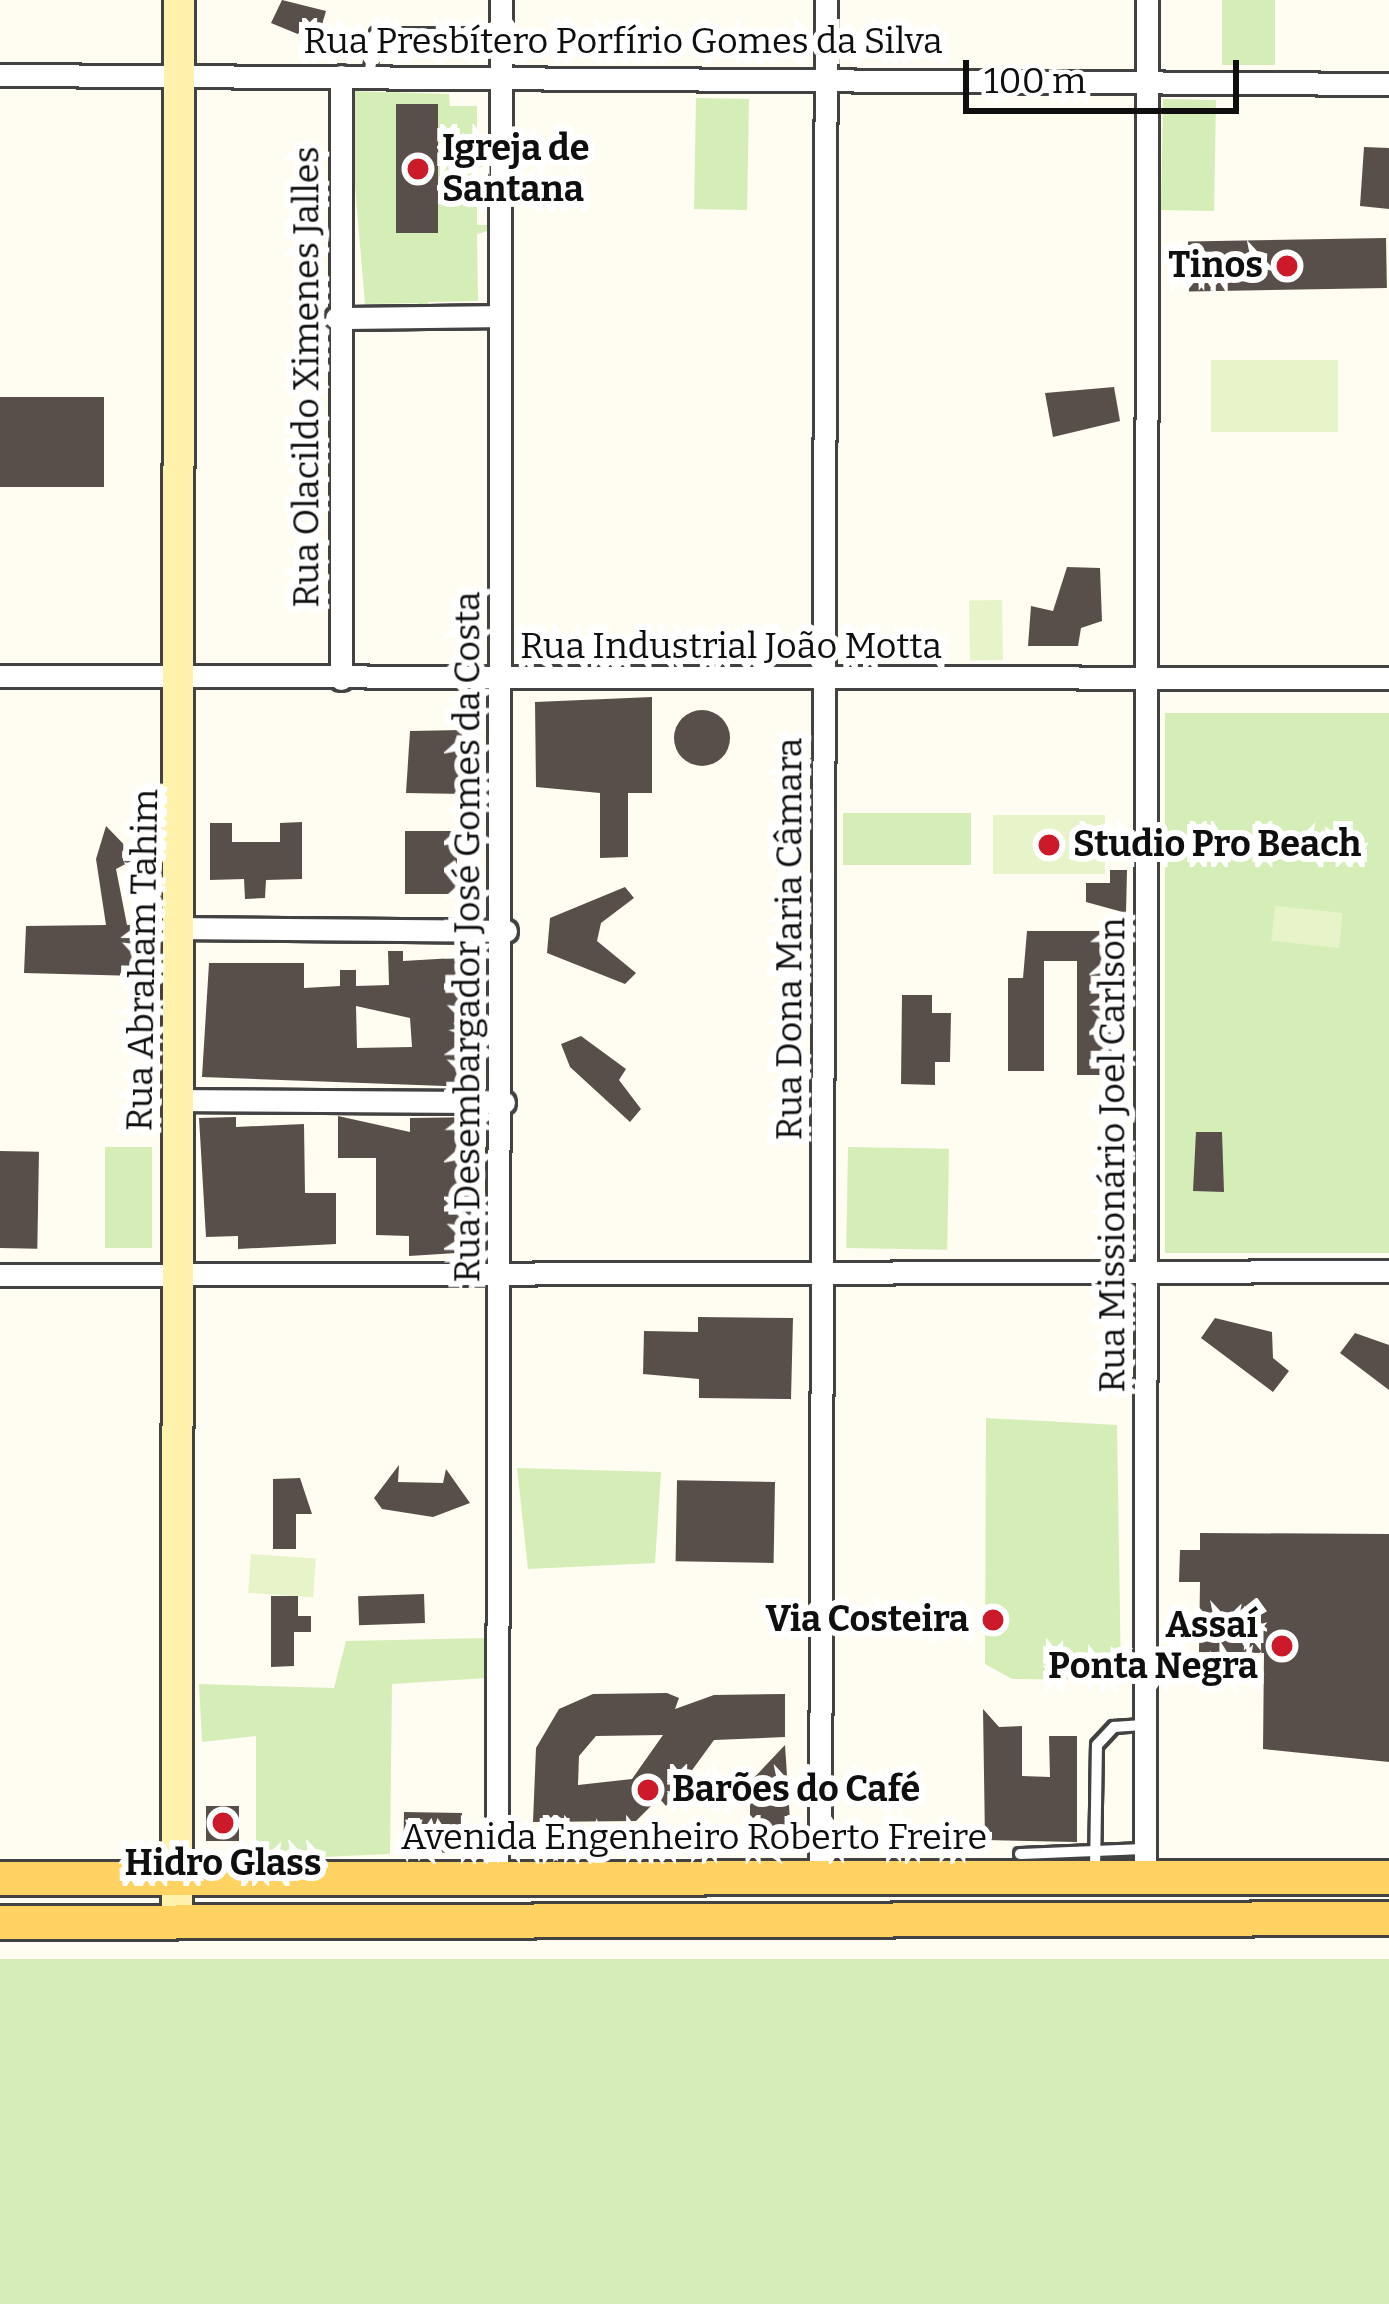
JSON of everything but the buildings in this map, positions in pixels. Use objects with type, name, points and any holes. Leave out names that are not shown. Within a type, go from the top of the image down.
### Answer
[{"type":"main road","name":"Rua Abraham Tahim","points":[[178,1921],[178,1274],[186,677],[179,0]]},
{"type":"main road","name":"Avenida Engenheiro Roberto Freire","points":[[0,1879],[497,1873],[820,1879],[1145,1864],[1389,1877]]},
{"type":"main road","points":[[0,1922],[1389,1918]]},
{"type":"street","name":"Rua Desembargador José Gomes da Costa","points":[[497,1873],[506,931],[497,316],[501,0]]},
{"type":"street","name":"Rua Dona Maria Câmara","points":[[820,1879],[826,0]]},
{"type":"street","name":"Rua Missionário Joel Carlson","points":[[1145,1864],[1147,0]]},
{"type":"street","name":"Rua Presbítero Porfírio Gomes da Silva","points":[[0,75],[1389,84]]},
{"type":"street","name":"Rua Olacildo Ximenes Jalles","points":[[341,76],[337,318],[341,679]]},
{"type":"street","points":[[337,318],[497,316]]},
{"type":"street","name":"Rua Industrial João Motta","points":[[0,676],[1147,683],[1389,678]]},
{"type":"street","points":[[181,928],[506,931]]},
{"type":"street","points":[[180,1100],[504,1102]]},
{"type":"street","points":[[0,1275],[1144,1276],[1389,1271]]},
{"type":"lane","points":[[369,76],[376,34],[472,34]]},
{"type":"lane","points":[[1020,1854],[1095,1865],[1097,1745],[1114,1727],[1146,1725]]},
{"type":"green space","points":[[1222,0],[1275,0],[1275,65],[1222,65]]},
{"type":"green space","points":[[347,91],[449,94],[450,106],[477,106],[477,161],[490,162],[477,169],[477,225],[511,225],[477,234],[478,301],[428,302],[428,315],[417,303],[365,304]]},
{"type":"green space","points":[[696,98],[749,99],[747,210],[694,209]]},
{"type":"green space","points":[[1163,99],[1216,100],[1214,211],[1161,210]]},
{"type":"green space","points":[[1211,360],[1338,360],[1338,432],[1211,432]]},
{"type":"green space","points":[[1002,600],[1003,660],[970,661],[969,601]]},
{"type":"green space","points":[[1165,713],[1389,713],[1389,1253],[1165,1253]]},
{"type":"green space","points":[[843,813],[971,813],[971,865],[843,865]]},
{"type":"green space","name":"Studio Pro Beach","points":[[993,815],[1105,815],[1105,874],[993,874]]},
{"type":"green space","points":[[1275,906],[1343,913],[1339,948],[1271,941]]},
{"type":"green space","points":[[105,1147],[152,1147],[152,1248],[105,1248]]},
{"type":"green space","points":[[848,1147],[949,1149],[947,1250],[846,1248]]},
{"type":"green space","points":[[986,1418],[1117,1425],[1121,1680],[1012,1679],[985,1664]]},
{"type":"green space","points":[[517,1468],[661,1472],[655,1563],[528,1569]]},
{"type":"green space","points":[[251,1554],[316,1559],[313,1597],[248,1593]]},
{"type":"green space","points":[[487,1638],[487,1678],[392,1684],[390,1854],[256,1860],[256,1736],[202,1742],[199,1684],[334,1688],[346,1641]]},
{"type":"green space","points":[[0,1959],[1389,1959],[1389,2304],[0,2304]]},
{"type":"place","name":"Igreja de Santana","points":[[418,169]]},
{"type":"place","name":"Tinos","points":[[1287,266]]},
{"type":"place","name":"Studio Pro Beach","points":[[1049,845]]},
{"type":"place","name":"Via Costeira","points":[[993,1620]]},
{"type":"place","name":"Assaí Ponta Negra","points":[[1282,1646]]},
{"type":"place","name":"Barões do Café","points":[[648,1790]]},
{"type":"place","name":"Hidro Glass","points":[[223,1823]]}]
